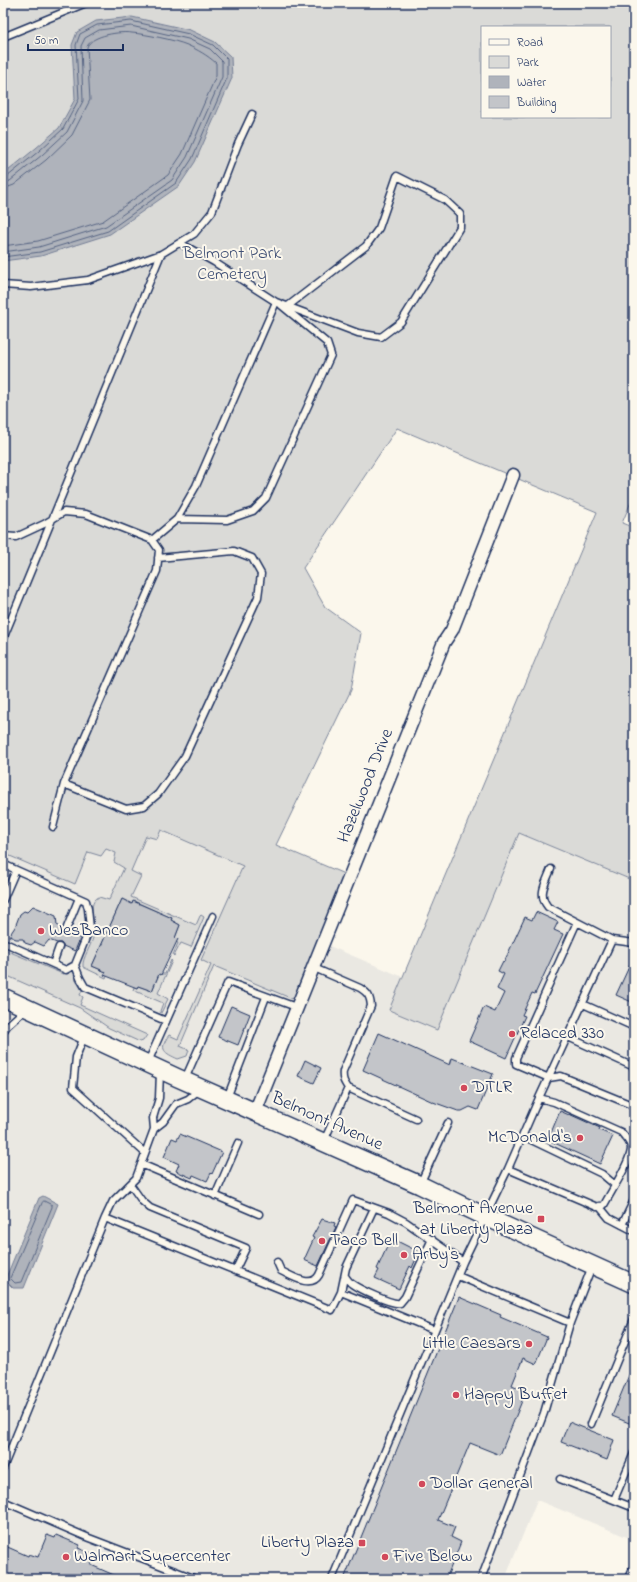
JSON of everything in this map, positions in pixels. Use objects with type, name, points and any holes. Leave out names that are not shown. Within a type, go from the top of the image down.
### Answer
[{"type":"main road","name":"Belmont Avenue","points":[[3,997],[184,1081],[420,1185],[484,1216],[634,1284]]},
{"type":"street","name":"Hazelwood Drive","points":[[255,1112],[312,967],[444,642],[452,630],[513,475]]},
{"type":"street","points":[[631,1579],[634,1572]]},
{"type":"lane","points":[[3,38],[86,3]]},
{"type":"lane","points":[[3,285],[31,288],[88,280],[161,254],[194,234],[212,212],[238,144],[252,114]]},
{"type":"lane","points":[[276,302],[358,333],[381,337],[401,322],[460,227],[460,214],[444,200],[397,176],[378,228],[366,246],[288,306]]},
{"type":"lane","points":[[178,519],[227,520],[253,511],[266,498],[331,355],[327,343],[276,302],[214,262],[180,243]]},
{"type":"lane","points":[[3,639],[161,254]]},
{"type":"lane","points":[[152,540],[178,519],[196,486],[276,302]]},
{"type":"lane","points":[[3,536],[16,537],[64,512],[86,514],[152,540],[159,550],[157,570],[64,784],[53,827]]},
{"type":"lane","points":[[64,784],[126,809],[144,806],[158,794],[185,756],[258,598],[261,574],[252,558],[234,551],[158,558]]},
{"type":"lane","points":[[3,864],[86,901],[90,928],[75,965],[66,970],[3,942]]},
{"type":"lane","points":[[551,869],[542,895],[544,902],[548,907],[612,940],[634,943]]},
{"type":"lane","points":[[3,900],[16,870]]},
{"type":"lane","points":[[66,930],[79,898]]},
{"type":"lane","points":[[3,1468],[105,1218],[113,1201],[136,1178],[154,1129],[153,1118],[159,1098],[154,1066],[166,1021],[213,916]]},
{"type":"lane","points":[[577,922],[516,1058],[516,1064],[549,1078],[561,1076],[634,1106]]},
{"type":"lane","points":[[332,1579],[463,1262],[508,1169],[538,1098],[549,1078],[612,940]]},
{"type":"lane","points":[[53,964],[59,947]]},
{"type":"lane","points":[[75,965],[85,987],[166,1021]]},
{"type":"lane","points":[[312,967],[360,988],[367,992],[370,998],[371,1006],[343,1071],[343,1081],[348,1088],[416,1119]]},
{"type":"lane","points":[[184,1081],[228,982],[296,1007]]},
{"type":"lane","points":[[226,1099],[266,996]]},
{"type":"lane","points":[[583,1004],[634,1027]]},
{"type":"lane","points":[[3,1032],[7,1026],[27,1008]]},
{"type":"lane","points":[[85,1035],[76,1057],[73,1088],[145,1153]]},
{"type":"lane","points":[[568,1037],[634,1067]]},
{"type":"lane","points":[[154,1129],[163,1122],[176,1104],[188,1099],[201,1088]]},
{"type":"lane","points":[[324,1143],[348,1088]]},
{"type":"lane","points":[[508,1169],[597,1207],[604,1205],[629,1161],[632,1148],[622,1132],[554,1102],[538,1098]]},
{"type":"lane","points":[[420,1185],[448,1123]]},
{"type":"lane","points":[[523,1136],[602,1174],[615,1185]]},
{"type":"lane","points":[[215,1196],[238,1143]]},
{"type":"lane","points":[[141,1164],[259,1214]]},
{"type":"lane","points":[[130,1184],[142,1201],[150,1208],[246,1248],[235,1271]]},
{"type":"lane","points":[[277,1262],[281,1271],[308,1282],[316,1280],[353,1200],[389,1213],[406,1222],[463,1262]]},
{"type":"lane","points":[[622,1225],[634,1200]]},
{"type":"lane","points":[[599,1206],[609,1218],[634,1231]]},
{"type":"lane","points":[[105,1218],[332,1310],[341,1292],[346,1268],[374,1208]]},
{"type":"lane","points":[[345,1276],[352,1284],[360,1288],[393,1303],[400,1303],[405,1298],[432,1239]]},
{"type":"lane","points":[[481,1579],[544,1413],[570,1323],[593,1265]]},
{"type":"lane","points":[[458,1276],[570,1323]]},
{"type":"lane","points":[[341,1292],[434,1330]]},
{"type":"lane","points":[[591,1424],[634,1319]]},
{"type":"lane","points":[[614,1500],[634,1453]]},
{"type":"lane","points":[[560,1479],[634,1508]]},
{"type":"lane","points":[[3,1501],[89,1538],[196,1579]]},
{"type":"shaded area","points":[[150,819],[255,836],[322,943],[403,977],[390,1010],[436,1030],[519,833],[634,881],[634,1540],[537,1500],[505,1579],[3,1579],[3,853],[71,882],[91,834]]},
{"type":"green space","name":"Belmont Park Cemetery","points":[[3,3],[634,3],[634,495],[622,523],[634,528],[634,881],[519,833],[437,1030],[389,1010],[597,512],[397,428],[303,568],[325,607],[361,633],[351,690],[276,845],[349,876],[295,1000],[214,966],[180,1046],[189,1050],[187,1056],[178,1059],[173,1057],[164,1050],[164,1044],[169,1035],[178,1039],[211,965],[201,960],[243,866],[161,830],[157,839],[146,836],[131,871],[141,876],[131,897],[196,925],[201,915],[204,917],[191,947],[181,943],[174,956],[173,955],[178,943],[176,942],[177,939],[175,938],[180,925],[171,920],[172,918],[134,901],[132,904],[122,899],[92,966],[106,972],[106,978],[83,967],[85,956],[94,933],[92,908],[95,900],[99,897],[109,900],[124,868],[114,862],[116,853],[106,849],[101,856],[88,852],[75,884],[3,853]]},
{"type":"green space","points":[[3,949],[63,974],[74,971],[75,979],[82,990],[80,995],[83,997],[80,1005],[147,1035],[143,1041],[140,1042],[109,1028],[80,1008],[3,974]]},
{"type":"green space","points":[[171,960],[172,961],[158,993],[168,999],[161,1013],[160,1011],[163,1003],[133,990],[134,987],[137,988],[138,986],[152,991],[159,974],[165,974]]},
{"type":"water","points":[[132,17],[190,30],[215,42],[231,57],[232,78],[195,162],[179,186],[110,234],[41,256],[3,261],[3,175],[59,128],[75,99],[72,45],[77,32],[96,21]]},
{"type":"water","points":[[43,1196],[58,1204],[24,1288],[13,1288],[5,1280],[39,1198]]},
{"type":"building","points":[[122,899],[132,904],[133,901],[172,918],[171,920],[180,925],[175,938],[178,939],[161,975],[159,974],[152,991],[138,986],[137,988],[104,975],[106,972],[92,966]]},
{"type":"building","name":"WesBanco","points":[[33,906],[56,916],[57,925],[62,928],[64,934],[68,934],[70,931],[81,936],[75,951],[63,946],[61,943],[49,940],[44,946],[35,942],[31,945],[25,943],[23,939],[16,939],[9,936],[15,927],[20,914],[24,911],[27,912]]},
{"type":"building","points":[[536,912],[558,922],[554,930],[563,934],[535,994],[532,993],[522,1015],[525,1016],[506,1058],[469,1041],[484,1007],[495,1012],[504,993],[497,989],[504,974],[498,971],[503,961],[504,962],[525,917],[532,920]]},
{"type":"building","points":[[634,956],[634,1003],[616,995]]},
{"type":"building","points":[[231,1006],[250,1014],[238,1045],[218,1037]]},
{"type":"building","points":[[379,1033],[450,1065],[452,1058],[493,1074],[478,1110],[470,1107],[462,1111],[458,1111],[433,1102],[363,1070]]},
{"type":"building","points":[[305,1060],[321,1068],[314,1083],[298,1076]]},
{"type":"building","name":"McDonald's","points":[[560,1111],[600,1128],[599,1130],[613,1136],[600,1164],[548,1140]]},
{"type":"building","points":[[180,1134],[222,1152],[212,1174],[211,1173],[207,1181],[193,1175],[192,1178],[176,1171],[179,1164],[164,1157],[172,1138],[177,1140]]},
{"type":"building","name":"Taco Bell","points":[[322,1219],[335,1223],[334,1226],[336,1227],[318,1266],[304,1260],[314,1238],[312,1237]]},
{"type":"building","points":[[391,1238],[419,1252],[412,1268],[410,1266],[399,1289],[375,1278],[379,1270],[377,1269]]},
{"type":"building","points":[[459,1297],[501,1315],[500,1317],[547,1337],[536,1364],[523,1358],[512,1385],[526,1391],[500,1455],[470,1443],[438,1520],[455,1527],[451,1537],[461,1542],[446,1579],[344,1579]]},
{"type":"building","points":[[634,1363],[634,1425],[612,1416]]},
{"type":"building","points":[[569,1422],[614,1440],[607,1460],[561,1442]]},
{"type":"building","name":"Walmart Supercenter","points":[[47,1535],[55,1538],[56,1535],[80,1545],[78,1548],[95,1555],[91,1565],[123,1579],[3,1579],[3,1545],[28,1556],[29,1554],[38,1557]]},
{"type":"place","name":"WesBanco","points":[[41,931]]},
{"type":"place","name":"Relaced 330","points":[[512,1034]]},
{"type":"place","name":"DTLR","points":[[464,1088]]},
{"type":"place","name":"McDonald's","points":[[580,1138]]},
{"type":"place","name":"Belmont Avenue at Liberty Plaza","points":[[541,1219]]},
{"type":"place","name":"Taco Bell","points":[[322,1241]]},
{"type":"place","name":"Arby's","points":[[404,1255]]},
{"type":"place","name":"Little Caesars","points":[[529,1344]]},
{"type":"place","name":"Happy Buffet","points":[[456,1395]]},
{"type":"place","name":"Dollar General","points":[[422,1484]]},
{"type":"place","name":"Liberty Plaza","points":[[362,1543]]},
{"type":"place","name":"Walmart Supercenter","points":[[66,1557]]},
{"type":"place","name":"Five Below","points":[[385,1557]]}]
